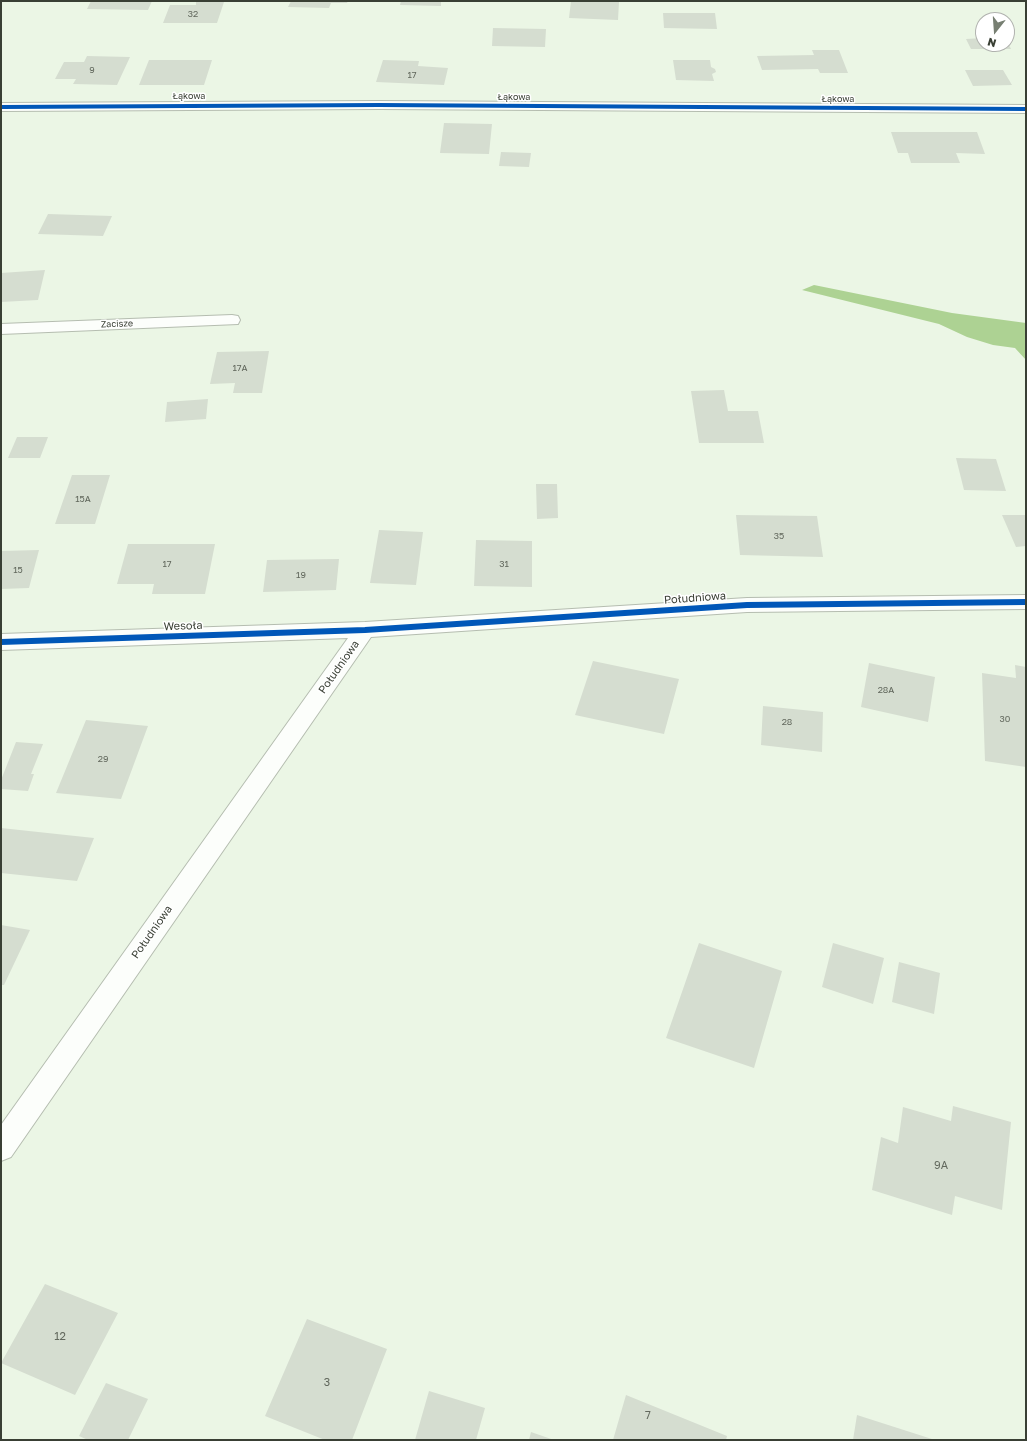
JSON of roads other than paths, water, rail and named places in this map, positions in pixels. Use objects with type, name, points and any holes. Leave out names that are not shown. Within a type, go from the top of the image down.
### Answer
[{"type":"street","name":"Łąkowa","points":[[1,107],[387,105],[1026,109]]},
{"type":"street","name":"Zacisze","points":[[1,329],[232,320]]},
{"type":"street","name":"Południowa","points":[[1,1148],[365,630],[747,605],[1026,602]]},
{"type":"street","name":"Wesoła","points":[[1,642],[365,630]]}]
